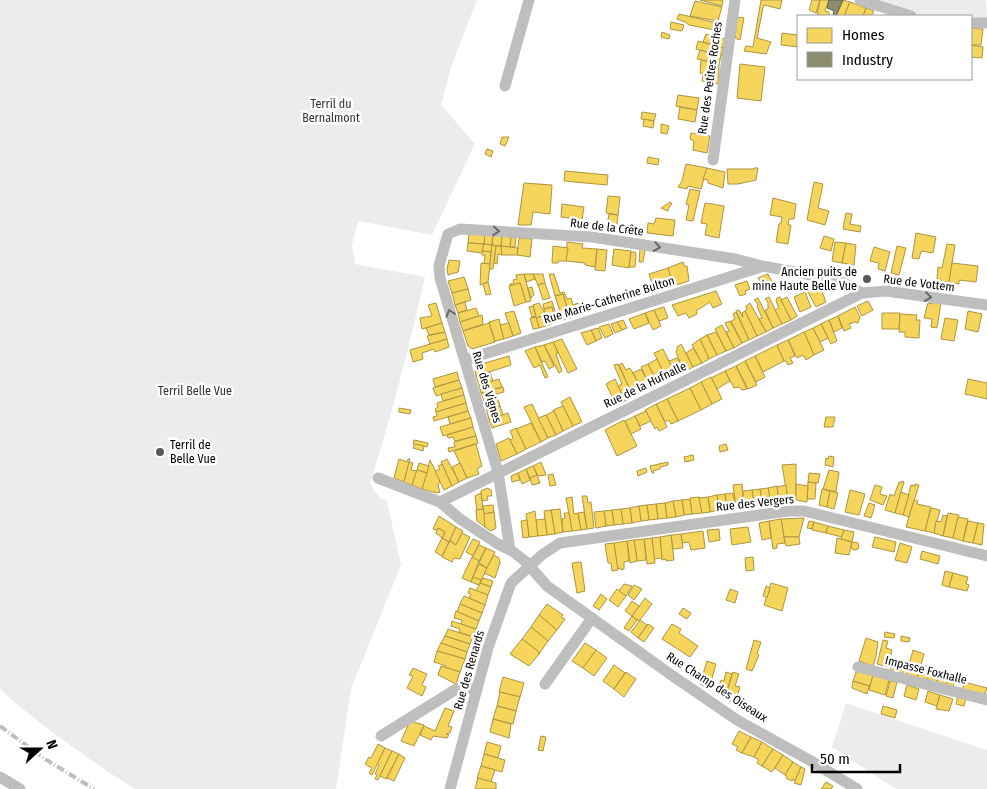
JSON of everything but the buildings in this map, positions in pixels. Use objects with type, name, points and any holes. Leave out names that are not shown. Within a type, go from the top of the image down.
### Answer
[{"type":"street","points":[[505,86],[529,0]]},
{"type":"street","name":"Rue des Petites Roches","points":[[713,160],[735,0]]},
{"type":"street","points":[[860,0],[908,15]]},
{"type":"street","points":[[972,23],[987,24]]},
{"type":"street","name":"Rue de la Crête","points":[[448,234],[460,229],[592,237],[735,259],[762,266]]},
{"type":"street","name":"Rue des Vignes","points":[[448,234],[439,266],[440,278],[498,472],[509,549]]},
{"type":"street","points":[[762,266],[838,280],[862,293]]},
{"type":"street","name":"Rue Marie-Catherine Bulton","points":[[465,360],[762,266]]},
{"type":"street","name":"Rue de Vottem","points":[[862,293],[886,291],[987,305]]},
{"type":"street","name":"Rue de la Hufnalle","points":[[440,502],[862,293]]},
{"type":"street","name":"Rue Champ des Oiseaux","points":[[378,478],[440,502],[460,519],[509,549],[529,566],[547,586],[670,674],[737,720],[811,760],[857,789]]},
{"type":"street","name":"Rue des Vergers","points":[[529,566],[560,543],[788,510],[804,511],[987,556]]},
{"type":"street","name":"Rue des Renards","points":[[450,789],[488,648],[511,583],[529,566]]},
{"type":"street","points":[[545,684],[592,618]]},
{"type":"street","name":"Impasse Foxhalle","points":[[858,667],[987,700]]},
{"type":"street","points":[[381,736],[458,688],[477,689]]},
{"type":"street","points":[[0,777],[20,789]]},
{"type":"green space","name":"Terril Belle Vue","points":[[0,0],[477,0],[452,64],[441,105],[475,144],[432,235],[358,221],[352,245],[355,264],[425,277],[400,381],[370,483],[379,496],[387,501],[401,565],[351,689],[336,789],[135,789],[61,739],[0,688]]},
{"type":"green space","points":[[867,0],[986,0],[987,21],[972,21],[972,15],[913,15]]},
{"type":"green space","points":[[846,703],[987,750],[987,789],[896,789],[832,747]]},
{"type":"railway","points":[[0,726],[45,759],[94,789]]},
{"type":"place","name":"Ancien puits de mine Haute Belle Vue","points":[[867,279]]},
{"type":"place","name":"Terril de Belle Vue","points":[[160,452]]},
{"type":"park label","name":"Terril du Bernalmont","points":[[331,111]]}]
